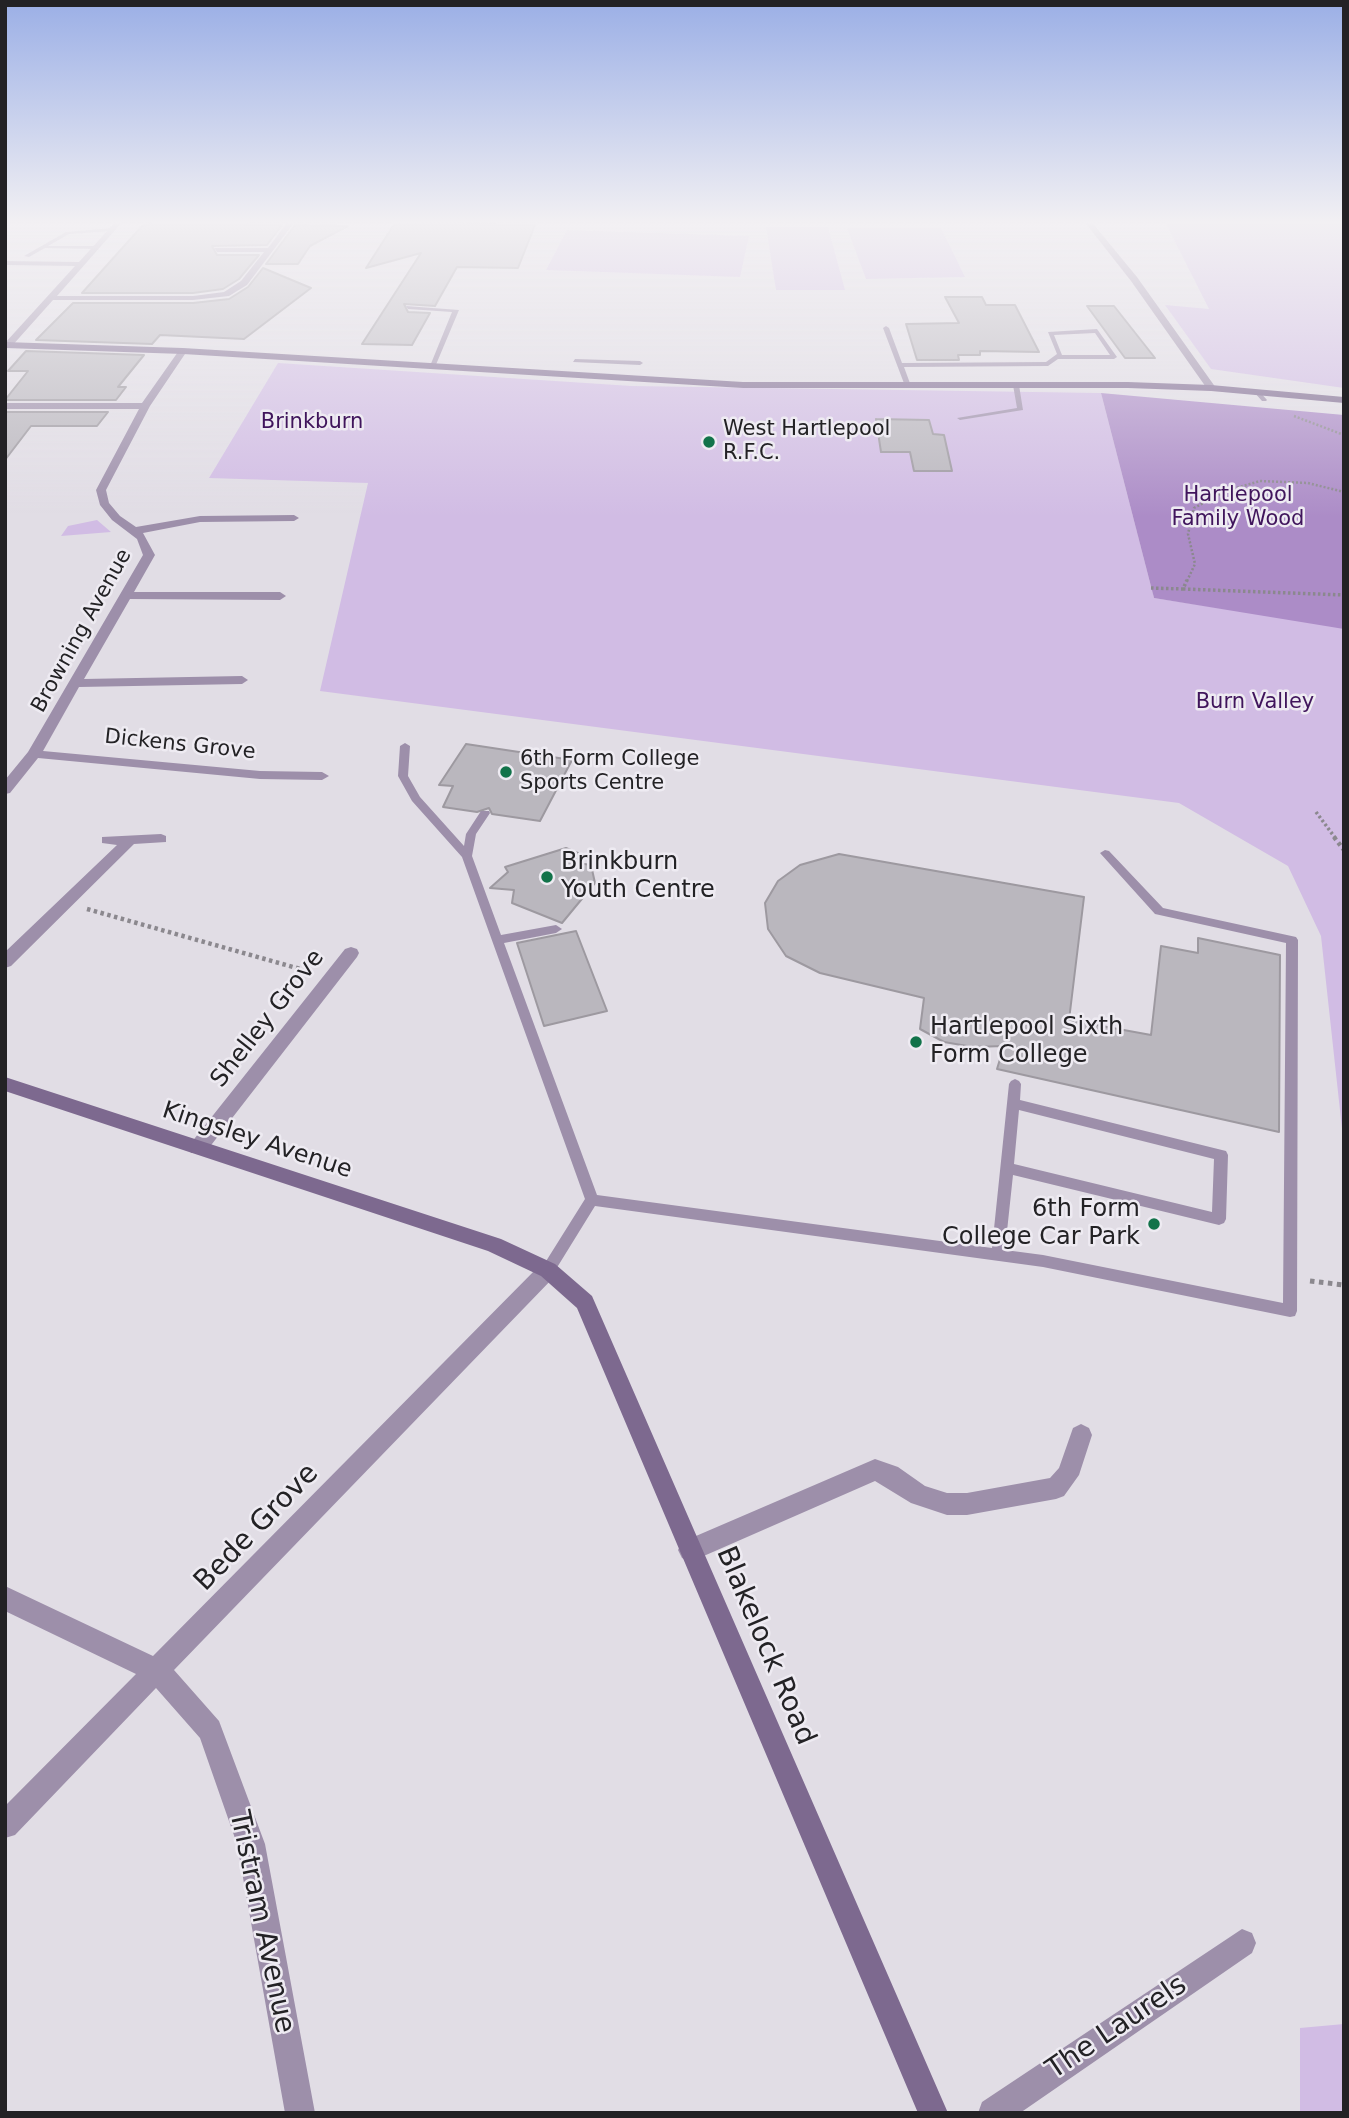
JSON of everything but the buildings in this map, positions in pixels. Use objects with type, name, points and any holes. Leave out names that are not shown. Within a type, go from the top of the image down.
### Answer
[{"type":"street","points":[[7,345],[30,319]]},
{"type":"street","points":[[1162,319],[1211,387]]},
{"type":"street","points":[[7,345],[183,351],[743,385],[1211,387],[1260,396],[1344,400]]},
{"type":"street","name":"Browning Avenue","points":[[5,790],[34,754],[149,555],[147,545],[109,511],[101,497],[101,490],[145,406],[183,351]]},
{"type":"street","points":[[5,406],[145,406]]},
{"type":"street","points":[[134,531],[200,519],[294,518]]},
{"type":"street","points":[[126,595],[280,597]]},
{"type":"street","points":[[77,683],[242,680]]},
{"type":"street","name":"Dickens Grove","points":[[34,754],[260,775],[322,776]]},
{"type":"street","points":[[107,840],[160,839]]},
{"type":"street","points":[[5,962],[130,840]]},
{"type":"street","name":"Shelley Grove","points":[[198,1148],[351,953]]},
{"type":"street","name":"Kingsley Avenue","points":[[5,1084],[494,1245]]},
{"type":"street","name":"Blakelock Road","points":[[494,1245],[548,1270],[585,1302],[933,2113]]},
{"type":"street","name":"Bede Grove","points":[[5,1825],[159,1672],[548,1270]]},
{"type":"street","points":[[690,1550],[875,1470],[890,1475],[919,1495],[947,1504],[967,1504],[1056,1488],[1068,1475],[1080,1435]]},
{"type":"street","name":"Tristram Avenue","points":[[5,1598],[159,1672],[210,1730],[251,1844],[300,2113]]},
{"type":"street","name":"The Laurels","points":[[993,2113],[1242,1943]]},
{"type":"lane","points":[[433,366],[453,319]]},
{"type":"lane","points":[[886,328],[908,386]]},
{"type":"lane","points":[[900,365],[1048,364],[1056,357],[1060,354],[1050,332],[1097,331],[1114,357],[1056,357]]},
{"type":"lane","points":[[575,360],[640,363]]},
{"type":"lane","points":[[960,418],[1021,409],[1016,385]]},
{"type":"lane","points":[[405,746],[403,776],[409,788],[467,856],[592,1200]]},
{"type":"lane","points":[[467,856],[471,834],[485,813]]},
{"type":"lane","points":[[592,1200],[1043,1261],[1290,1311],[1292,940],[1159,911],[1105,853]]},
{"type":"lane","points":[[497,940],[556,929]]},
{"type":"lane","points":[[998,1255],[1016,1084]]},
{"type":"lane","points":[[1007,1168],[1219,1219],[1221,1154],[1014,1104]]},
{"type":"lane","points":[[548,1270],[592,1200]]},
{"type":"path","points":[[1284,412],[1344,435]]},
{"type":"path","points":[[1183,589],[1195,564],[1188,534],[1194,508],[1226,491],[1260,481],[1308,483],[1344,492]]},
{"type":"path","points":[[1151,588],[1344,596]]},
{"type":"path","points":[[1316,812],[1344,850]]},
{"type":"path","points":[[66,902],[331,978]]},
{"type":"path","points":[[1290,1279],[1344,1284]]},
{"type":"green space","points":[[1175,319],[1344,319],[1344,388],[1211,369]]},
{"type":"green space","points":[[278,363],[632,386],[1101,393],[1154,598],[1344,627],[1344,1147],[1321,936],[1288,866],[1179,803],[320,691],[368,483],[209,478]]},
{"type":"green space","name":"Hartlepool Family Wood","points":[[1101,393],[1344,415],[1344,629],[1154,598]]},
{"type":"green space","points":[[97,520],[111,532],[61,536],[68,526]]},
{"type":"green space","points":[[1344,2024],[1344,2113],[1300,2113],[1300,2028]]},
{"type":"place","name":"West Hartlepool R.F.C.","points":[[709,442]]},
{"type":"place","name":"6th Form College Sports Centre","points":[[506,772]]},
{"type":"place","name":"Brinkburn Youth Centre","points":[[547,877]]},
{"type":"place","name":"Hartlepool Sixth Form College","points":[[916,1042]]},
{"type":"place","name":"6th Form College Car Park","points":[[1154,1224]]},
{"type":"park label","name":"Brinkburn","points":[[312,423]]},
{"type":"park label","name":"Burn Valley","points":[[1255,703]]}]
